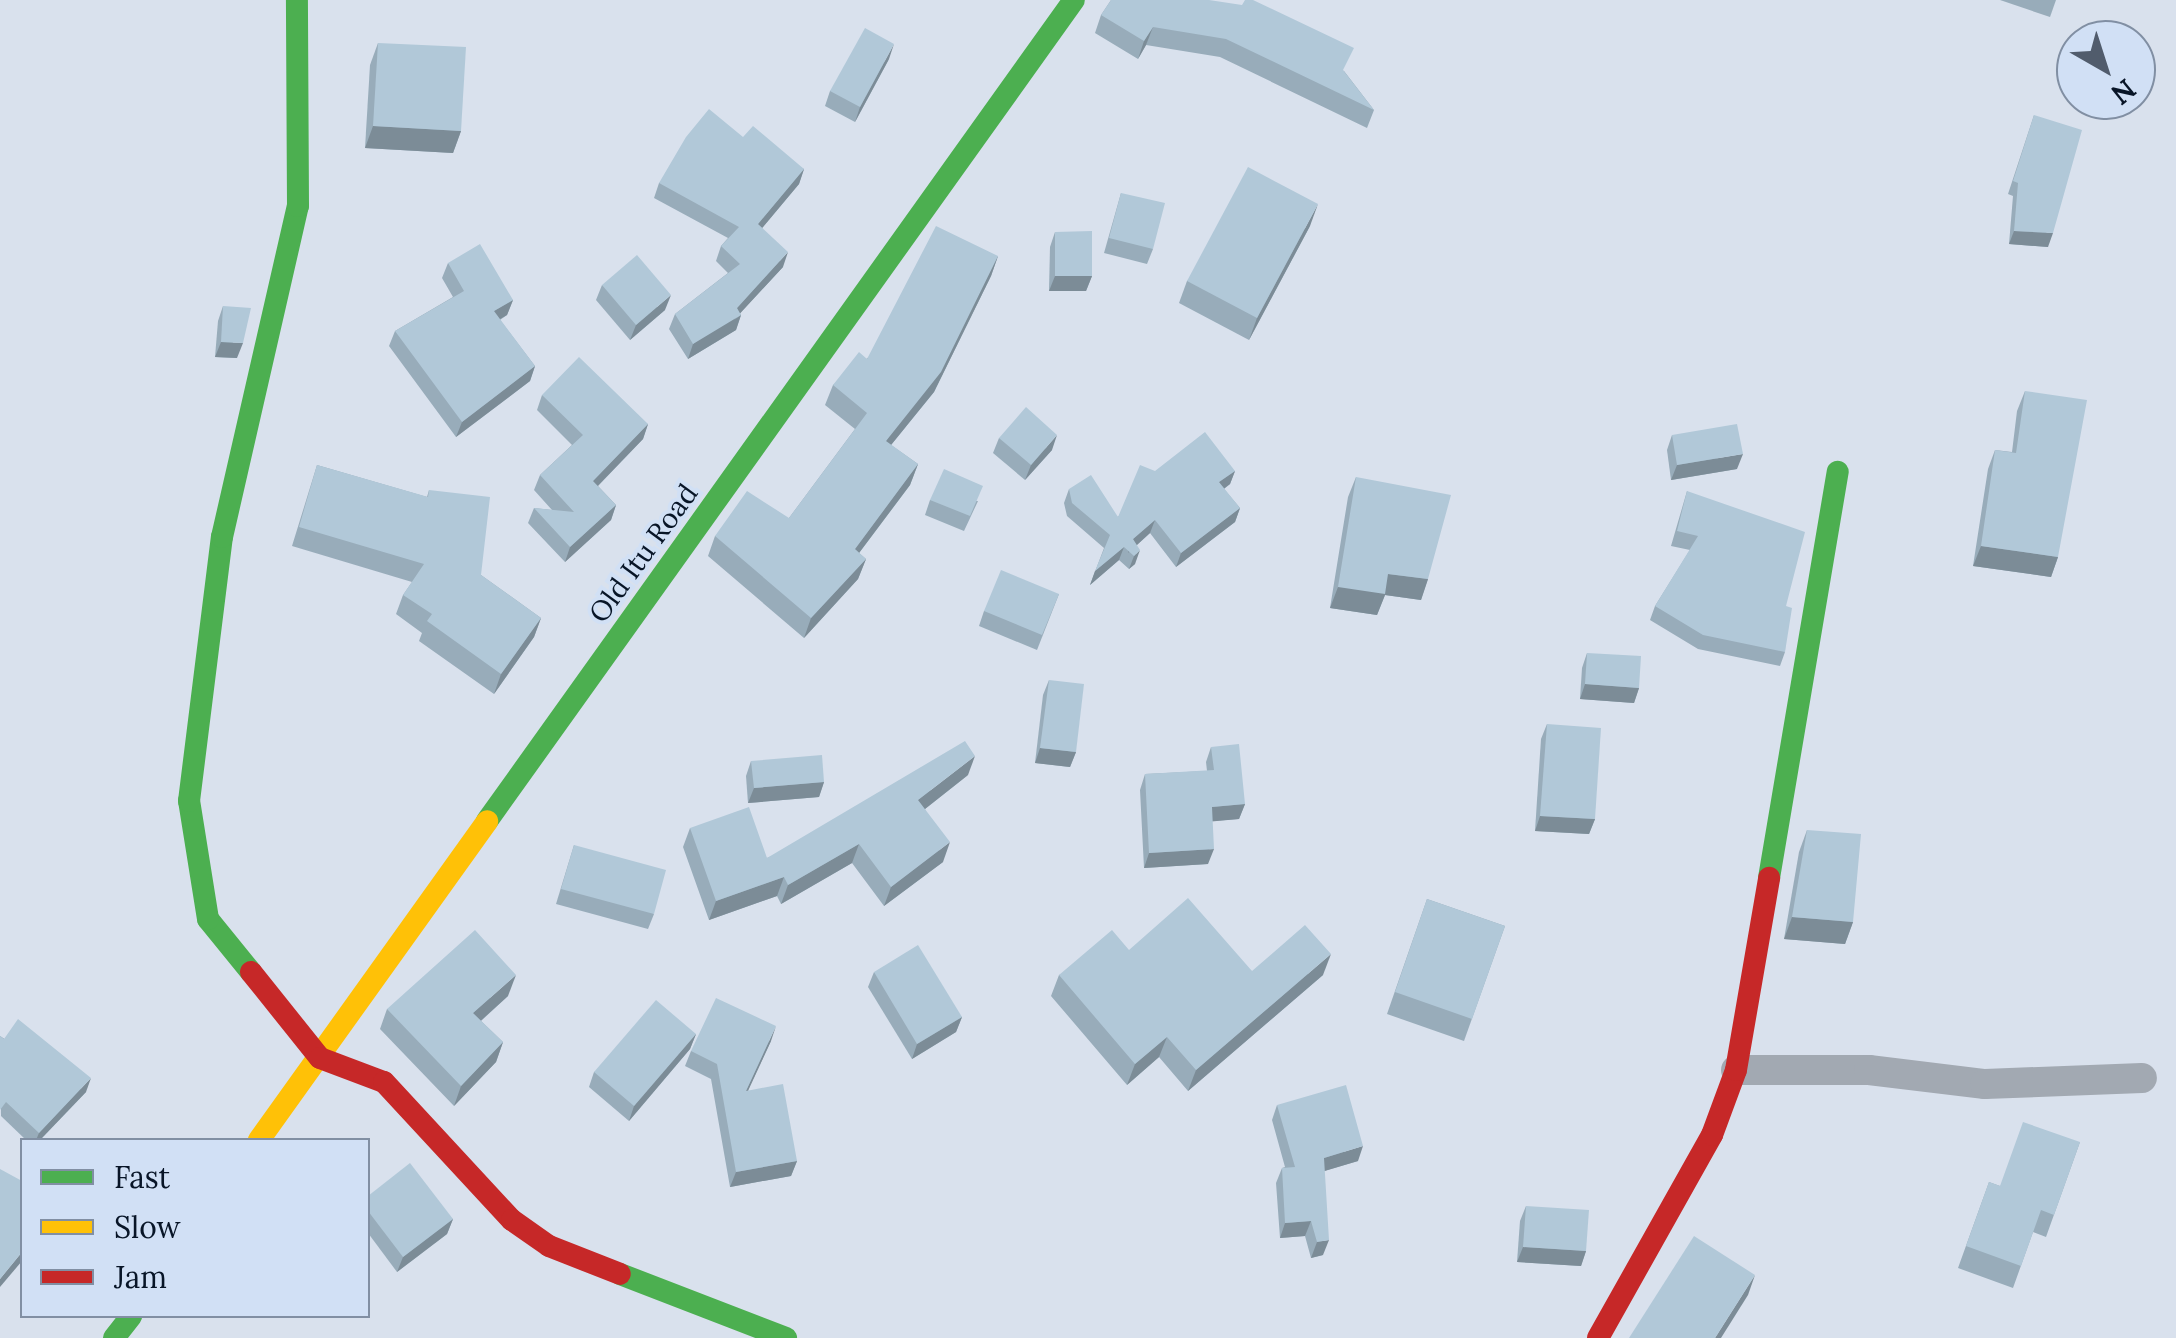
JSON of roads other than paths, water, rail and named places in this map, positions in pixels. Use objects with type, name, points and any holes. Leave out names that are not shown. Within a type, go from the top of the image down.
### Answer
[{"type":"street","points":[[297,0],[298,206],[222,537],[189,801],[208,919],[320,1058],[384,1082],[512,1220],[549,1246],[786,1338]]},
{"type":"street","name":"Old Itu Road","points":[[260,1138],[1074,0]]},
{"type":"street","points":[[1598,1338],[1712,1135],[1736,1070],[1838,472]]},
{"type":"street","points":[[1736,1070],[1868,1070],[1985,1084],[2142,1078]]},
{"type":"street","points":[[114,1338],[129,1318]]}]
